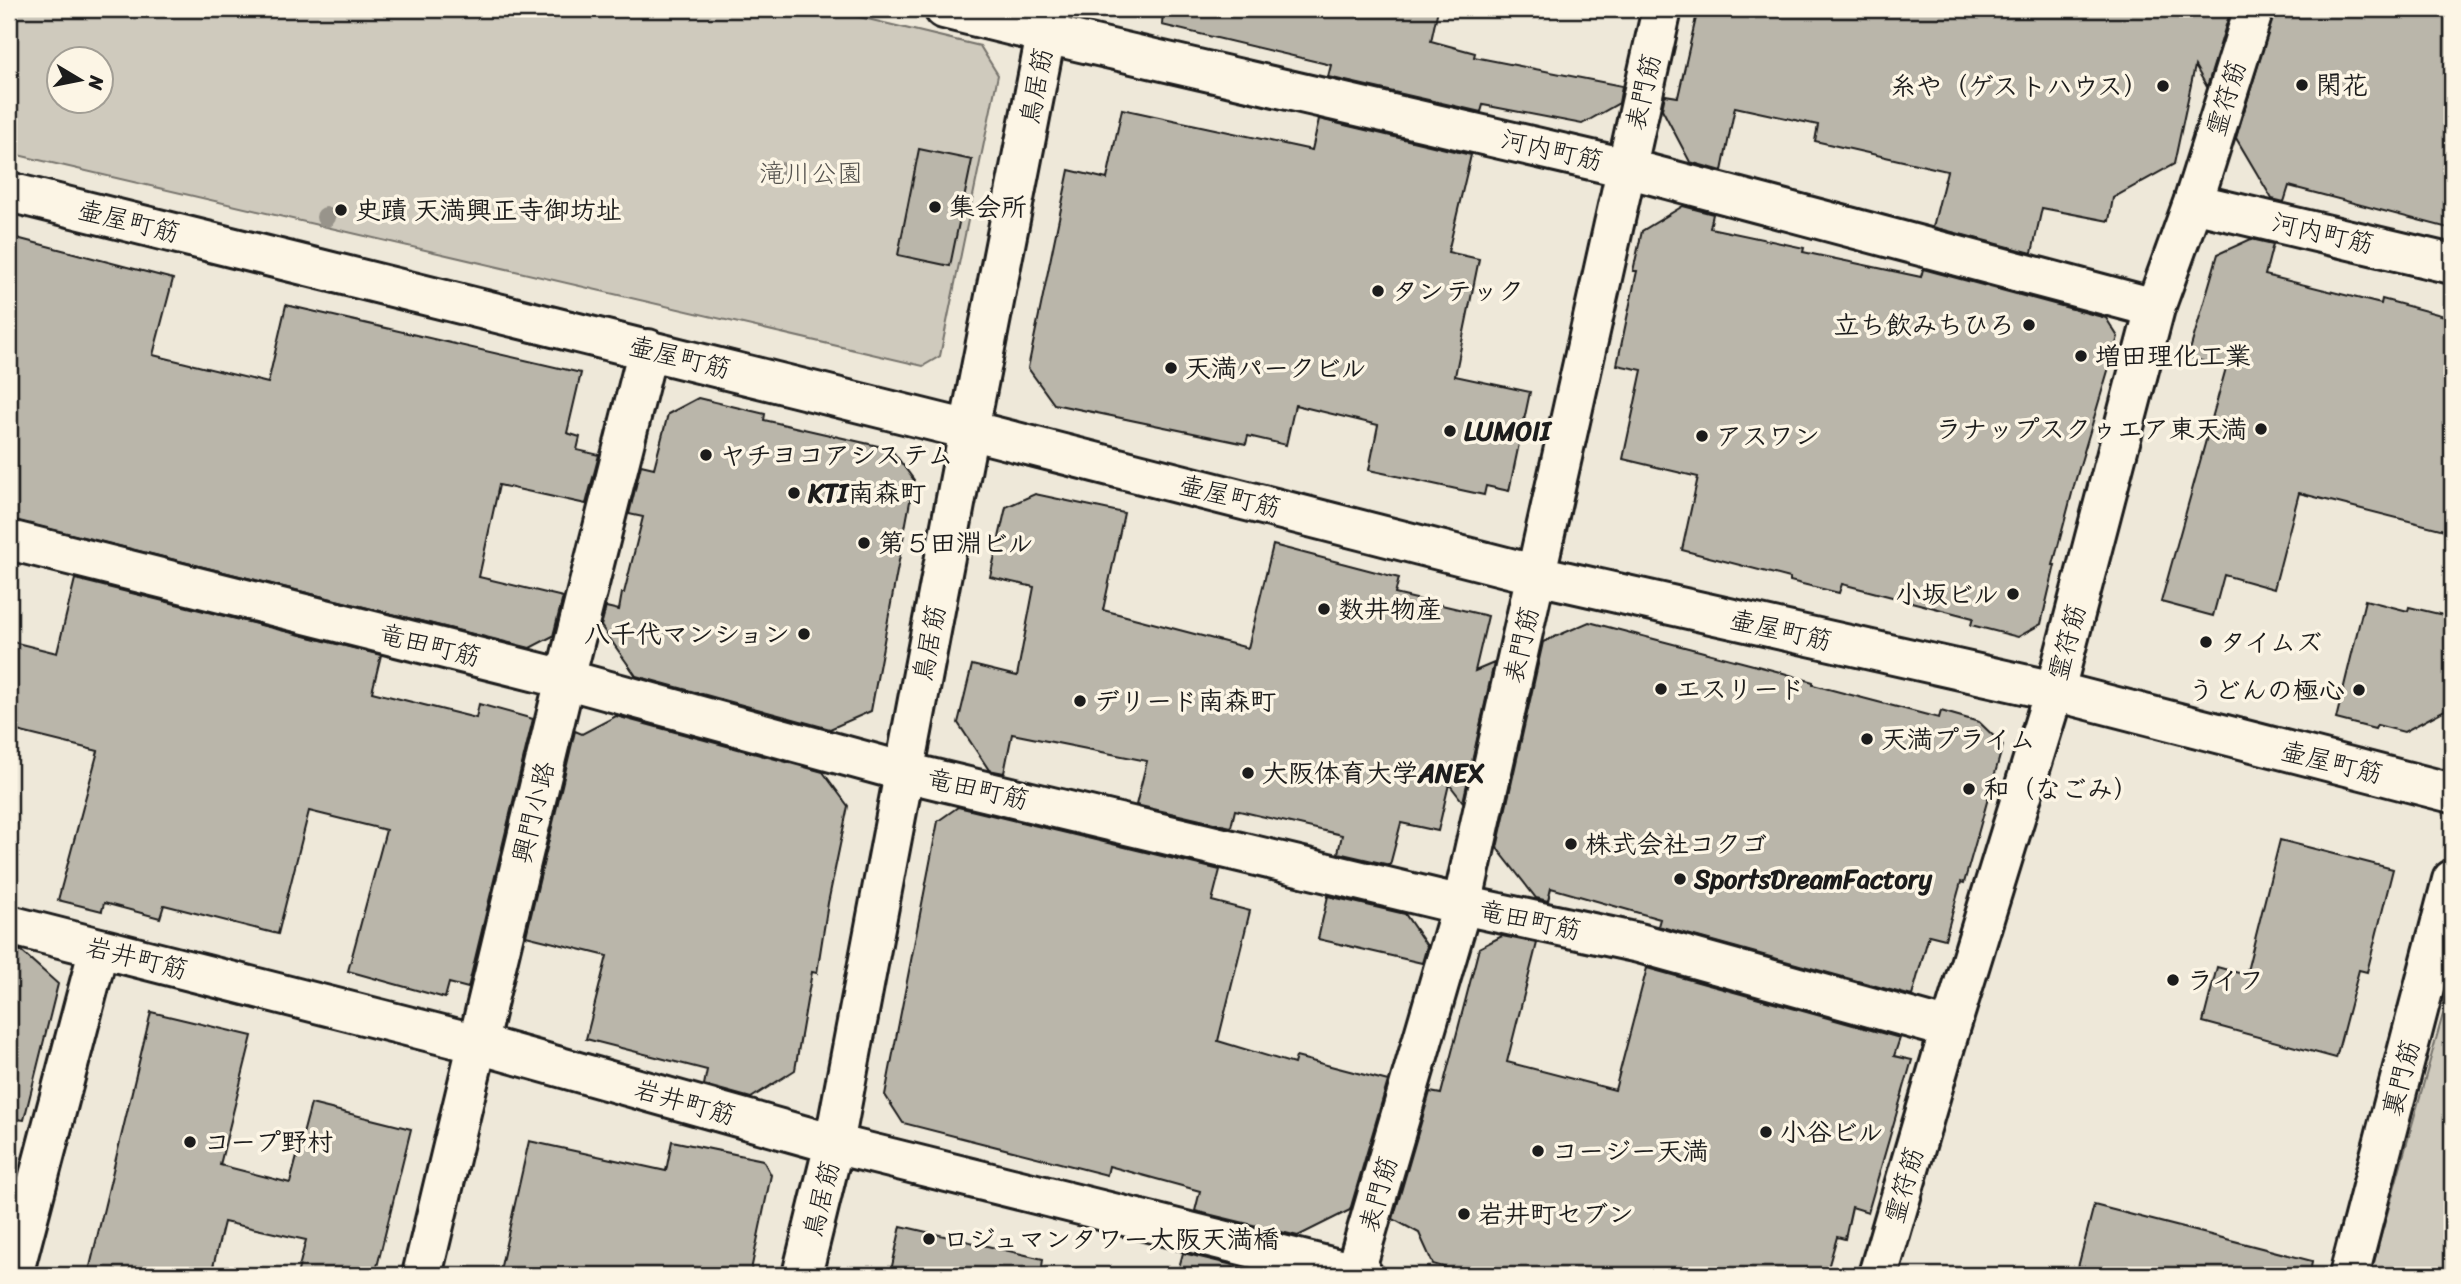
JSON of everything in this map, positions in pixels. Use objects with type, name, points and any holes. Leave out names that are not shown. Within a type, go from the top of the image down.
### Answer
[{"type":"street","name":"河内町筋","points":[[944,9],[1049,22],[1626,168],[2155,308]]},
{"type":"street","name":"表門筋","points":[[1357,1274],[1462,905],[1662,9]]},
{"type":"street","name":"霊符筋","points":[[1878,1275],[2054,691],[2155,308],[2193,203],[2254,9]]},
{"type":"street","name":"鳥居筋","points":[[802,1275],[834,1144],[1049,22]]},
{"type":"street","name":"壷屋町筋","points":[[9,192],[648,349],[1537,575],[2054,691],[2452,793]]},
{"type":"street","name":"河内町筋","points":[[2193,203],[2452,264]]},
{"type":"street","name":"興門小路","points":[[422,1275],[565,679],[648,349]]},
{"type":"street","name":"竜田町筋","points":[[9,540],[565,679],[905,772],[1462,905],[1639,943],[1950,1029]]},
{"type":"street","name":"裏門筋","points":[[2350,1275],[2452,880]]},
{"type":"street","name":"岩井町筋","points":[[9,925],[478,1044],[834,1144],[1357,1274]]},
{"type":"street","points":[[13,1275],[100,948]]},
{"type":"green space","name":"滝川公園","points":[[9,9],[826,9],[980,46],[998,75],[940,356],[923,366],[9,153]]},
{"type":"green space","points":[[2452,982],[2452,1275],[2370,1275]]},
{"type":"building","points":[[1163,9],[1438,9],[1431,41],[1475,53],[1474,57],[1622,86],[1619,103],[1582,124],[1483,105],[1481,112],[1328,77],[1331,65],[1162,25]]},
{"type":"building","points":[[1698,9],[2231,9],[2207,87],[2195,66],[2174,164],[2113,198],[2109,221],[2042,208],[2032,253],[1933,227],[1947,171],[1815,141],[1818,125],[1735,107],[1722,171],[1690,162],[1662,109],[1665,95],[1678,97]]},
{"type":"building","points":[[2275,9],[2452,9],[2452,229],[2289,186],[2284,202],[2272,199],[2236,138]]},
{"type":"building","points":[[1122,109],[1312,150],[1319,119],[1471,155],[1448,252],[1479,259],[1455,376],[1530,392],[1509,491],[1486,486],[1484,495],[1369,470],[1378,425],[1295,405],[1286,445],[1248,436],[1246,444],[1054,404],[1028,368],[1069,170],[1107,179]]},
{"type":"building","name":"集会所","points":[[919,149],[972,160],[950,266],[898,255]]},
{"type":"building","points":[[1683,206],[1713,214],[1710,228],[1804,248],[1803,252],[1921,277],[1923,269],[2106,318],[2118,337],[2075,482],[2041,624],[2018,637],[1971,625],[1973,618],[1842,584],[1839,593],[1682,550],[1698,477],[1623,459],[1642,370],[1617,365],[1637,271],[1633,271],[1642,231]]},
{"type":"building","points":[[9,236],[173,279],[153,355],[268,383],[286,305],[581,373],[567,433],[580,437],[577,450],[599,455],[586,504],[499,485],[479,577],[563,597],[553,636],[530,648],[9,519]]},
{"type":"building","points":[[2251,239],[2273,244],[2265,275],[2381,304],[2382,299],[2452,318],[2452,532],[2299,493],[2274,589],[2224,575],[2213,616],[2161,602],[2226,368],[2188,357],[2218,254]]},
{"type":"building","points":[[698,398],[765,414],[764,420],[891,449],[914,480],[871,711],[830,729],[636,676],[601,626],[606,607],[619,610],[643,517],[629,514],[641,465],[654,468],[668,414]]},
{"type":"building","points":[[1035,494],[1124,513],[1103,610],[1248,648],[1273,545],[1399,578],[1395,594],[1488,616],[1475,671],[1494,663],[1463,802],[1449,784],[1438,831],[1401,823],[1390,865],[1338,853],[1342,835],[1235,810],[1231,827],[1136,805],[1147,761],[1012,734],[1004,773],[989,770],[958,723],[972,665],[1017,676],[1034,587],[990,577],[1006,507]]},
{"type":"building","points":[[75,579],[381,655],[372,692],[476,718],[479,704],[533,719],[468,988],[449,983],[445,998],[348,971],[386,830],[309,811],[278,934],[164,905],[160,918],[104,903],[102,911],[58,900],[98,751],[9,729],[9,641],[57,653]]},
{"type":"building","points":[[2365,600],[2408,611],[2409,607],[2452,617],[2452,682],[2445,710],[2404,732],[2377,725],[2375,729],[2336,719]]},
{"type":"building","points":[[1589,622],[1780,672],[1813,682],[1813,685],[1939,718],[1941,711],[1979,722],[2003,745],[1964,883],[1961,882],[1945,939],[1929,935],[1912,996],[1658,926],[1660,919],[1551,888],[1548,901],[1536,898],[1497,848],[1543,642]]},
{"type":"building","points":[[616,716],[823,772],[848,806],[817,973],[812,972],[795,1070],[751,1098],[704,1085],[707,1070],[586,1039],[607,956],[526,936],[575,731],[582,734]]},
{"type":"building","points":[[958,807],[1220,870],[1212,901],[1250,911],[1218,1041],[1294,1064],[1296,1057],[1388,1081],[1350,1210],[1298,1236],[1195,1211],[1200,1191],[1109,1166],[1107,1175],[903,1123],[885,1095],[938,821]]},
{"type":"building","points":[[2280,840],[2393,869],[2367,972],[2359,970],[2336,1058],[2203,1022],[2217,967],[2246,975]]},
{"type":"building","points":[[1328,896],[1405,914],[1427,946],[1422,963],[1318,939]]},
{"type":"building","points":[[1502,936],[1537,943],[1507,1062],[1615,1090],[1647,968],[1900,1038],[1894,1056],[1912,1060],[1868,1212],[1852,1207],[1845,1239],[1837,1237],[1826,1275],[1470,1275],[1433,1264],[1419,1233],[1393,1219],[1430,1092],[1441,1094],[1479,948]]},
{"type":"building","points":[[9,948],[21,951],[58,984],[24,1120],[9,1118]]},
{"type":"building","name":"コープ野村","points":[[151,1012],[252,1036],[220,1165],[290,1183],[311,1104],[411,1129],[375,1275],[297,1275],[306,1240],[224,1222],[211,1275],[88,1275]]},
{"type":"building","points":[[529,1141],[666,1171],[672,1141],[763,1160],[771,1175],[750,1275],[499,1275]]},
{"type":"building","points":[[2094,1205],[2312,1261],[2310,1275],[2076,1275]]},
{"type":"building","name":"ロジュマンタワー大阪天満橋","points":[[901,1226],[1043,1259],[1041,1275],[890,1275]]},
{"type":"building","points":[[1183,1253],[1237,1266],[1219,1275],[1177,1275]]},
{"type":"place","name":"閑花","points":[[2302,85]]},
{"type":"place","name":"糸や（ゲストハウス）","points":[[2163,86]]},
{"type":"place","name":"集会所","points":[[935,207]]},
{"type":"place","name":"史蹟 天満興正寺御坊址","points":[[341,210]]},
{"type":"place","name":"タンテック","points":[[1378,291]]},
{"type":"place","name":"立ち飲みちひろ","points":[[2029,325]]},
{"type":"place","name":"増田理化工業","points":[[2081,356]]},
{"type":"place","name":"天満パークビル","points":[[1171,368]]},
{"type":"place","name":"ラナップスクゥエア東天満","points":[[2261,429]]},
{"type":"place","name":"LUMOII","points":[[1450,431]]},
{"type":"place","name":"アスワン","points":[[1702,436]]},
{"type":"place","name":"ヤチヨコアシステム","points":[[706,455]]},
{"type":"place","name":"KTI南森町","points":[[794,493]]},
{"type":"place","name":"第５田淵ビル","points":[[864,543]]},
{"type":"place","name":"小坂ビル","points":[[2013,594]]},
{"type":"place","name":"数井物産","points":[[1324,609]]},
{"type":"place","name":"八千代マンション","points":[[804,634]]},
{"type":"place","name":"タイムズ","points":[[2206,642]]},
{"type":"place","name":"エスリード","points":[[1661,689]]},
{"type":"place","name":"うどんの極心","points":[[2359,690]]},
{"type":"place","name":"デリード南森町","points":[[1080,701]]},
{"type":"place","name":"天満プライム","points":[[1867,739]]},
{"type":"place","name":"大阪体育大学ANEX","points":[[1248,773]]},
{"type":"place","name":"和（なごみ）","points":[[1969,789]]},
{"type":"place","name":"株式会社コクゴ","points":[[1571,844]]},
{"type":"place","name":"SportsDreamFactory","points":[[1680,879]]},
{"type":"place","name":"ライフ","points":[[2173,980]]},
{"type":"place","name":"小谷ビル","points":[[1766,1132]]},
{"type":"place","name":"コープ野村","points":[[190,1142]]},
{"type":"place","name":"コージー天満","points":[[1538,1151]]},
{"type":"place","name":"岩井町セブン","points":[[1464,1214]]},
{"type":"place","name":"ロジュマンタワー大阪天満橋","points":[[929,1239]]}]
